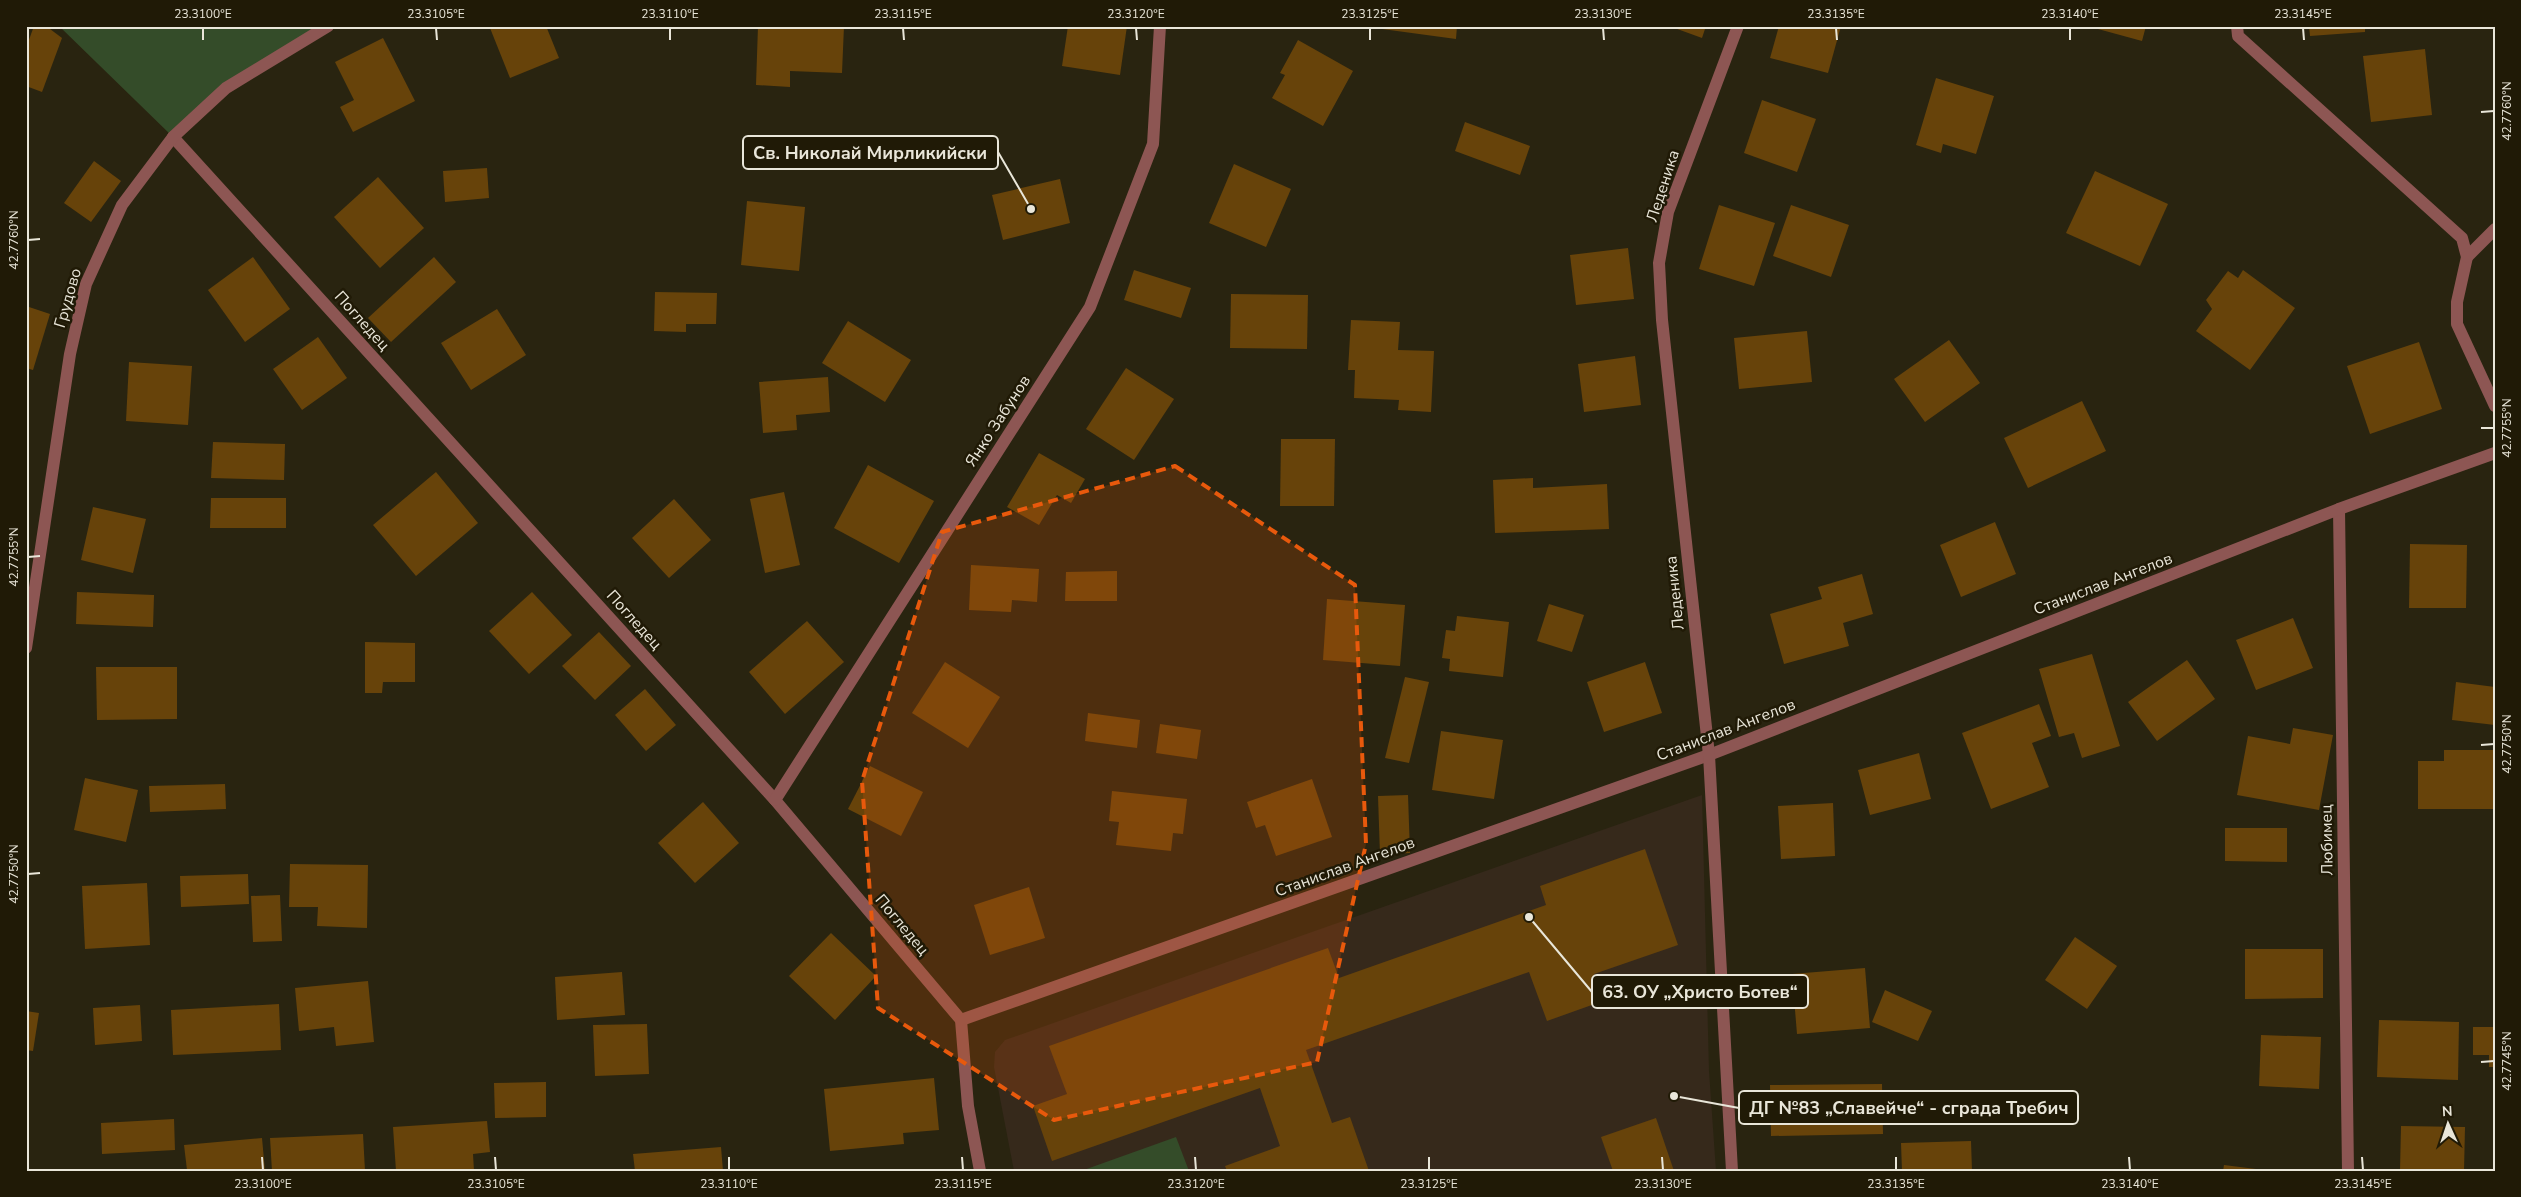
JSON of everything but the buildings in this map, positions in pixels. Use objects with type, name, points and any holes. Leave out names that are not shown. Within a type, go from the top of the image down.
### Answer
[{"type":"street","name":"Грудово","points":[[26,648],[70,354],[86,284],[122,205],[173,137],[226,88],[328,26]]},
{"type":"street","name":"Янко Забунов","points":[[775,800],[1090,307],[1153,144],[1160,26]]},
{"type":"street","name":"Леденика","points":[[1732,1171],[1709,754],[1663,330],[1659,263],[1668,212],[1738,26]]},
{"type":"street","points":[[2237,26],[2238,36],[2462,238],[2467,257],[2457,302],[2457,324],[2495,406]]},
{"type":"street","name":"Погледец","points":[[173,137],[775,800],[962,1020]]},
{"type":"street","points":[[2467,257],[2495,229]]},
{"type":"street","name":"Станислав Ангелов","points":[[962,1020],[1709,754],[2339,509],[2495,453]]},
{"type":"street","name":"Любимец","points":[[2339,509],[2348,1171]]},
{"type":"street","points":[[962,1020],[968,1106],[980,1171]]},
{"type":"highlighted area","points":[[1175,466],[1355,585],[1366,844],[1317,1062],[1054,1120],[878,1008],[862,781],[942,532]]},
{"type":"shaded area","points":[[1702,795],[1709,1071],[1716,1171],[1014,1171],[994,1067],[995,1052],[1005,1040]]},
{"type":"green space","points":[[59,26],[328,26],[226,88],[173,137]]},
{"type":"green space","points":[[1176,1137],[1189,1171],[1081,1171]]},
{"type":"place","name":"Св. Николай Мирликийски","points":[[1031,209]]},
{"type":"place","name":"63. ОУ „Христо Ботев“","points":[[1529,917]]},
{"type":"place","name":"ДГ №83 „Славейче“ - сграда Требич","points":[[1674,1096]]}]
